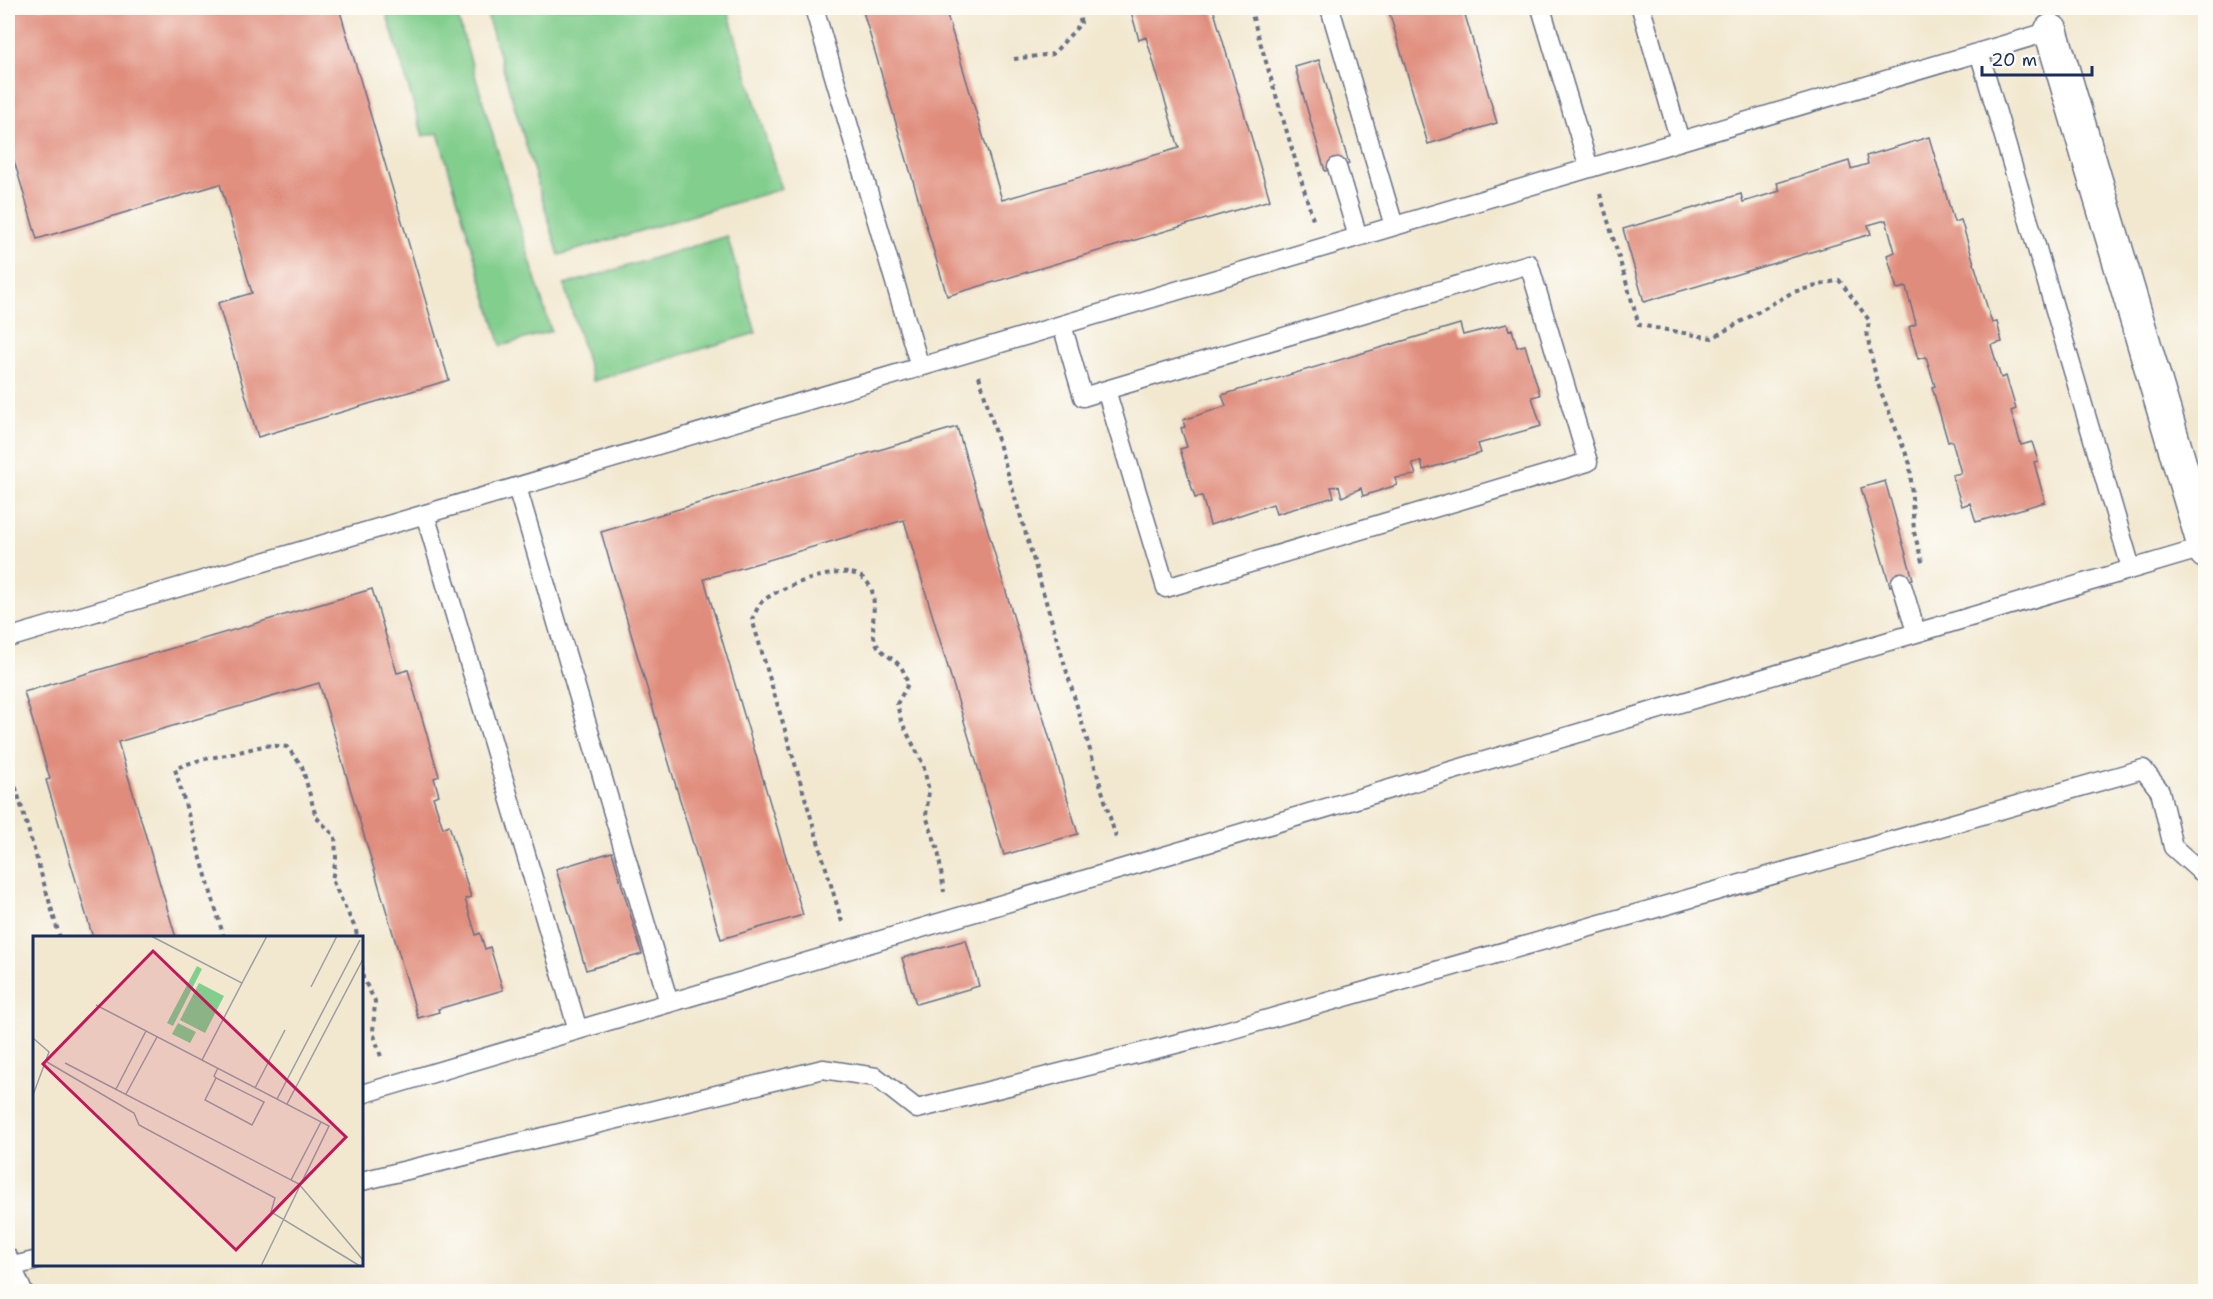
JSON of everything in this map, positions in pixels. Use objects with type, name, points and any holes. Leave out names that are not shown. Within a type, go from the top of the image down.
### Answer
[{"type":"street","points":[[2051,31],[2205,548]]},
{"type":"lane","points":[[814,8],[920,367]]},
{"type":"lane","points":[[1330,8],[1394,226]]},
{"type":"lane","points":[[1541,8],[1591,168]]},
{"type":"lane","points":[[1641,8],[1680,141]]},
{"type":"lane","points":[[8,638],[2051,31]]},
{"type":"lane","points":[[1979,52],[2131,568]]},
{"type":"lane","points":[[1337,167],[1358,237]]},
{"type":"lane","points":[[1062,325],[1083,397],[1106,390],[1529,264],[1588,462],[1166,588],[1106,390]]},
{"type":"lane","points":[[517,487],[669,1003]]},
{"type":"lane","points":[[425,514],[578,1030]]},
{"type":"lane","points":[[363,1094],[2131,568],[2205,548]]},
{"type":"lane","points":[[1901,582],[1916,632]]},
{"type":"lane","points":[[363,1181],[823,1069],[876,1077],[917,1109],[1219,1034],[2143,769],[2160,791],[2172,847],[2200,871],[2205,869]]},
{"type":"lane","points":[[23,1292],[10,1261],[33,1261]]},
{"type":"path","points":[[1014,59],[1053,54],[1081,23],[1077,8]]},
{"type":"path","points":[[1250,8],[1321,248]]},
{"type":"path","points":[[1591,168],[1639,325],[1712,338],[1793,292],[1839,280],[1869,320],[1867,335],[1877,382],[1910,464],[1914,532],[1941,625]]},
{"type":"path","points":[[972,352],[1125,867]]},
{"type":"path","points":[[850,949],[752,620],[761,602],[781,588],[843,572],[860,575],[871,589],[875,609],[874,637],[881,651],[900,667],[908,684],[897,704],[901,722],[923,764],[929,791],[926,816],[938,850],[948,920]]},
{"type":"path","points":[[223,936],[175,769],[200,758],[236,753],[265,744],[287,747],[302,766],[316,817],[335,836],[336,858],[332,880],[357,936]]},
{"type":"path","points":[[8,761],[59,936]]},
{"type":"path","points":[[363,978],[375,1001],[373,1032],[390,1085]]},
{"type":"green space","points":[[385,8],[455,8],[551,331],[501,346],[438,133],[423,136]]},
{"type":"green space","points":[[485,8],[727,8],[781,189],[559,255]]},
{"type":"green space","points":[[727,236],[756,333],[593,381],[564,285]]},
{"type":"building","points":[[8,8],[339,8],[449,380],[258,437],[218,303],[252,293],[220,184],[37,239],[8,140]]},
{"type":"building","points":[[862,8],[945,8],[1002,200],[1179,148],[1146,37],[1139,40],[1130,8],[1213,8],[1270,200],[947,296]]},
{"type":"building","points":[[1388,8],[1463,8],[1497,123],[1428,144]]},
{"type":"building","points":[[1319,60],[1349,164],[1325,171],[1295,67]]},
{"type":"building","points":[[1929,137],[1954,222],[1961,220],[1992,323],[1997,322],[2002,342],[1991,345],[2001,378],[2006,376],[2016,409],[2011,411],[2021,445],[2032,442],[2038,461],[2034,462],[2045,502],[1976,522],[1970,503],[1962,506],[1952,475],[1961,473],[1952,441],[1948,442],[1926,357],[1918,359],[1909,327],[1916,324],[1906,287],[1897,289],[1887,255],[1895,252],[1886,220],[1868,225],[1871,234],[1644,302],[1623,229],[1741,194],[1743,202],[1780,191],[1777,183],[1849,161],[1851,169],[1868,164],[1866,156]]},
{"type":"building","points":[[1460,324],[1463,335],[1507,324],[1509,330],[1512,329],[1517,347],[1525,345],[1540,395],[1532,397],[1541,426],[1478,444],[1481,453],[1423,470],[1421,461],[1412,463],[1416,475],[1395,478],[1397,485],[1363,496],[1361,488],[1342,497],[1339,486],[1331,487],[1334,497],[1276,514],[1273,504],[1210,525],[1202,496],[1195,498],[1180,449],[1187,447],[1181,428],[1185,427],[1183,420],[1226,406],[1222,395]]},
{"type":"building","points":[[957,427],[1078,834],[1004,855],[904,520],[704,579],[803,915],[721,939],[601,532]]},
{"type":"building","points":[[1885,481],[1913,579],[1890,586],[1861,488]]},
{"type":"building","points":[[372,589],[397,673],[408,670],[439,776],[434,778],[439,795],[433,797],[443,828],[449,825],[471,897],[465,899],[476,935],[480,933],[485,949],[490,947],[503,990],[438,1009],[439,1012],[418,1018],[319,683],[118,742],[175,936],[92,936],[46,780],[50,779],[24,692]]},
{"type":"building","points":[[612,852],[642,954],[586,970],[556,869]]},
{"type":"building","points":[[966,940],[979,986],[916,1004],[902,958]]}]
